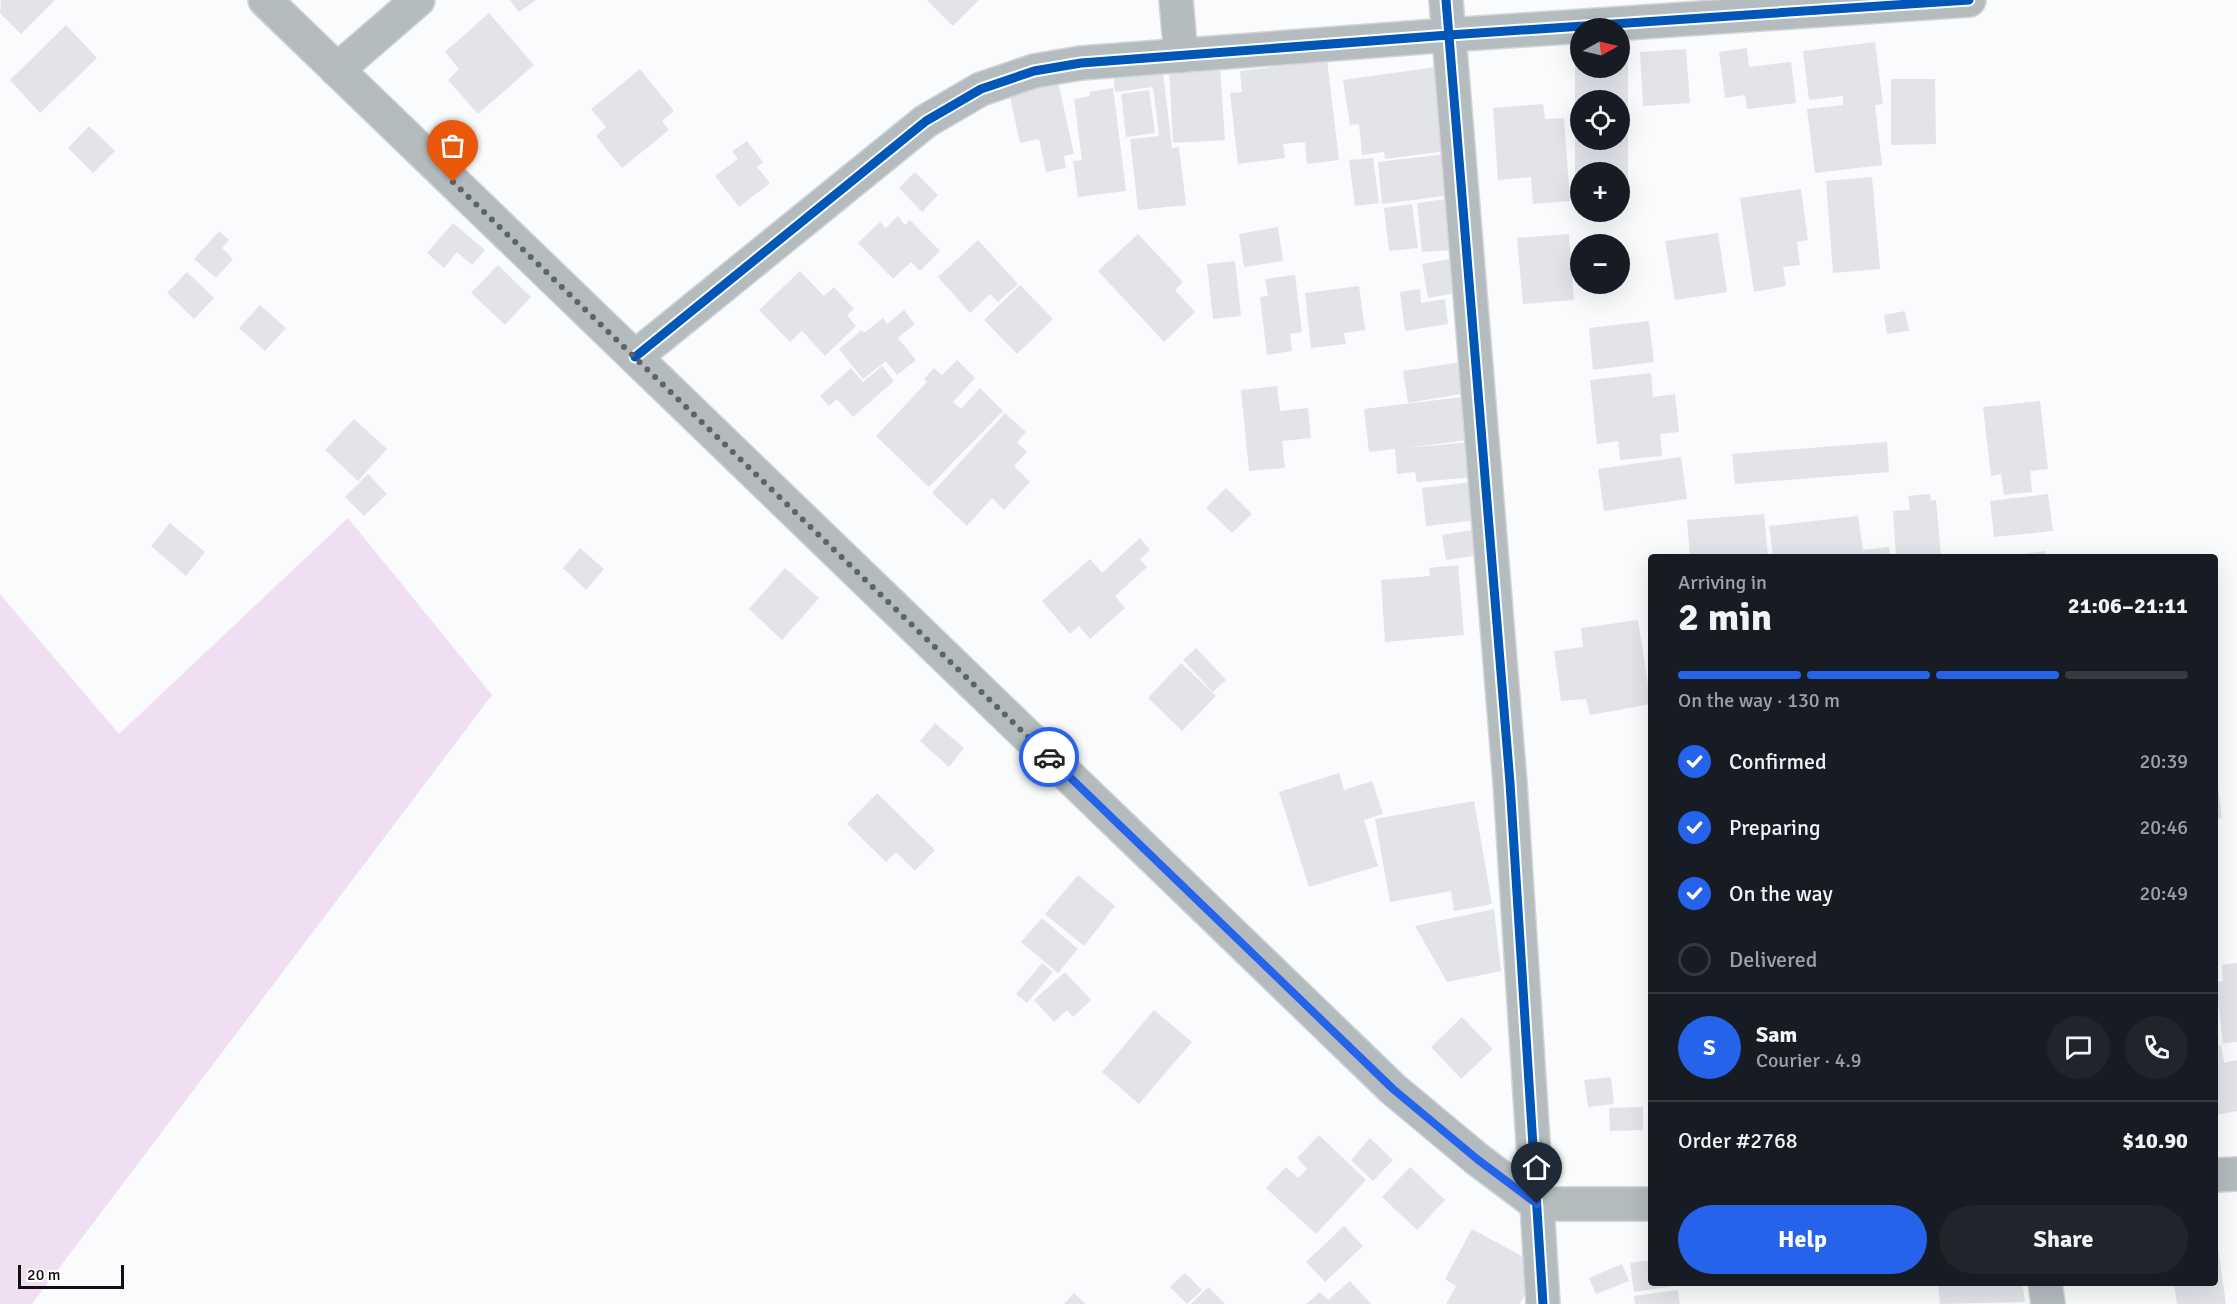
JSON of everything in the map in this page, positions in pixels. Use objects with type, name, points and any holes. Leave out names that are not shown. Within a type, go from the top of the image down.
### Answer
[{"type":"main road","points":[[265,0],[1393,1089],[1477,1159],[1537,1204],[1648,1204]]},
{"type":"main road","points":[[2218,1175],[2237,1174]]},
{"type":"street","points":[[337,70],[418,0]]},
{"type":"street","points":[[1176,0],[1181,56]]},
{"type":"street","points":[[1446,0],[1509,771],[1543,1304]]},
{"type":"street","points":[[635,357],[926,121],[981,89],[1034,71],[1081,63],[1449,35],[1953,1]]},
{"type":"street","points":[[2046,1286],[2048,1304]]},
{"type":"shaded area","points":[[348,518],[492,695],[32,1304],[0,1304],[0,594],[119,734]]},
{"type":"building","points":[[1,0],[55,0],[21,34],[0,13]]},
{"type":"building","points":[[510,0],[536,0],[519,12]]},
{"type":"building","points":[[927,0],[979,0],[953,26]]},
{"type":"building","points":[[489,13],[534,65],[478,114],[448,80],[459,69],[445,52]]},
{"type":"building","points":[[66,25],[97,58],[40,113],[10,80]]},
{"type":"building","points":[[1875,42],[1883,104],[1875,105],[1882,165],[1815,173],[1807,109],[1843,105],[1843,96],[1809,100],[1803,51]]},
{"type":"building","points":[[1747,48],[1749,67],[1791,62],[1796,103],[1747,109],[1745,95],[1725,98],[1719,52]]},
{"type":"building","points":[[1686,49],[1690,103],[1643,106],[1640,52]]},
{"type":"building","points":[[1327,60],[1339,160],[1307,164],[1305,142],[1283,144],[1285,158],[1238,164],[1230,93],[1242,92],[1240,71]]},
{"type":"building","points":[[1162,64],[1172,148],[1179,147],[1186,205],[1138,210],[1130,139],[1159,136],[1153,87],[1115,92],[1113,70]]},
{"type":"building","points":[[1220,65],[1225,140],[1173,143],[1169,68]]},
{"type":"building","points":[[1436,67],[1447,151],[1385,159],[1384,152],[1362,155],[1359,124],[1350,125],[1343,80]]},
{"type":"building","points":[[640,69],[674,111],[662,121],[669,130],[622,168],[596,136],[606,127],[591,109]]},
{"type":"building","points":[[1056,72],[1074,154],[1064,156],[1066,168],[1046,172],[1039,139],[1020,143],[1009,92]]},
{"type":"building","points":[[1575,78],[1628,78],[1628,90],[1575,90]]},
{"type":"building","points":[[1891,79],[1935,79],[1936,144],[1891,145]]},
{"type":"building","points":[[1113,88],[1126,191],[1078,197],[1073,161],[1082,160],[1074,99],[1090,96],[1089,92]]},
{"type":"building","points":[[1149,90],[1155,133],[1126,137],[1121,94]]},
{"type":"building","points":[[1543,104],[1545,119],[1564,118],[1570,201],[1533,204],[1531,177],[1498,180],[1493,108]]},
{"type":"building","points":[[89,126],[115,151],[93,173],[68,148]]},
{"type":"building","points":[[747,141],[763,162],[757,167],[770,183],[739,207],[715,176],[738,159],[732,151]]},
{"type":"building","points":[[1575,150],[1628,150],[1628,162],[1575,162]]},
{"type":"building","points":[[1446,154],[1451,195],[1382,204],[1378,162]]},
{"type":"building","points":[[1373,158],[1379,203],[1355,206],[1349,160]]},
{"type":"building","points":[[915,172],[938,195],[922,212],[899,188]]},
{"type":"building","points":[[1872,177],[1880,269],[1833,273],[1826,181]]},
{"type":"building","points":[[1801,189],[1808,240],[1797,242],[1800,265],[1783,267],[1786,286],[1754,292],[1740,198]]},
{"type":"building","points":[[1446,199],[1451,250],[1422,252],[1417,203]]},
{"type":"building","points":[[1412,204],[1418,248],[1389,251],[1384,208]]},
{"type":"building","points":[[898,216],[905,225],[910,220],[940,251],[920,271],[911,262],[893,279],[858,243],[880,222],[886,228]]},
{"type":"building","points":[[453,223],[485,250],[472,265],[457,252],[444,268],[427,253]]},
{"type":"building","points":[[1278,227],[1283,261],[1244,267],[1239,234]]},
{"type":"building","points":[[219,231],[229,240],[222,248],[233,259],[216,278],[194,259]]},
{"type":"building","points":[[1718,233],[1727,292],[1675,300],[1665,241]]},
{"type":"building","points":[[1138,234],[1183,282],[1175,290],[1195,312],[1164,342],[1098,271]]},
{"type":"building","points":[[1569,234],[1570,294],[1574,294],[1574,300],[1523,304],[1517,238]]},
{"type":"building","points":[[978,240],[1018,284],[998,302],[990,294],[970,313],[938,277]]},
{"type":"building","points":[[1456,258],[1462,292],[1428,298],[1422,264]]},
{"type":"building","points":[[1235,261],[1241,316],[1213,319],[1207,264]]},
{"type":"building","points":[[498,265],[531,297],[505,325],[471,293]]},
{"type":"building","points":[[800,271],[824,296],[834,287],[854,309],[847,315],[856,326],[825,356],[802,331],[790,342],[759,310]]},
{"type":"building","points":[[187,272],[214,298],[194,319],[167,293]]},
{"type":"building","points":[[1295,275],[1302,332],[1290,334],[1292,351],[1267,355],[1260,297],[1268,296],[1265,279]]},
{"type":"building","points":[[1020,285],[1053,319],[1017,354],[984,320]]},
{"type":"building","points":[[1359,286],[1365,330],[1344,333],[1346,344],[1311,348],[1305,293]]},
{"type":"building","points":[[1420,289],[1421,303],[1445,299],[1448,324],[1405,331],[1400,292]]},
{"type":"building","points":[[260,305],[286,328],[265,351],[239,328]]},
{"type":"building","points":[[904,310],[915,324],[898,338],[916,360],[897,375],[886,361],[863,379],[839,349],[862,330],[864,333],[883,318],[887,324]]},
{"type":"building","points":[[1905,311],[1909,331],[1887,334],[1884,315]]},
{"type":"building","points":[[1649,321],[1654,362],[1593,370],[1589,328]]},
{"type":"building","points":[[957,360],[975,378],[953,402],[961,409],[980,388],[1003,411],[929,487],[876,436],[927,382],[924,379],[934,368],[942,375]]},
{"type":"building","points":[[1461,362],[1466,393],[1408,403],[1403,371]]},
{"type":"building","points":[[882,366],[894,381],[853,417],[837,399],[829,406],[820,396],[851,368],[863,382]]},
{"type":"building","points":[[1651,373],[1653,397],[1675,394],[1679,432],[1660,434],[1662,456],[1620,460],[1618,441],[1597,444],[1590,380]]},
{"type":"building","points":[[1277,386],[1280,411],[1308,408],[1311,438],[1282,441],[1285,468],[1249,471],[1241,390]]},
{"type":"building","points":[[1470,396],[1475,439],[1407,448],[1471,442],[1475,477],[1417,482],[1415,472],[1397,474],[1395,449],[1369,452],[1364,409]]},
{"type":"building","points":[[2040,401],[2048,469],[2030,471],[2032,492],[2004,495],[2001,474],[1991,476],[1983,407]]},
{"type":"building","points":[[1005,413],[1026,432],[1017,442],[1027,452],[1014,466],[1030,482],[1004,510],[992,498],[967,526],[932,493]]},
{"type":"building","points":[[354,419],[387,449],[358,481],[325,450]]},
{"type":"building","points":[[1887,442],[1889,472],[1735,484],[1732,454]]},
{"type":"building","points":[[1681,457],[1687,499],[1604,511],[1598,469]]},
{"type":"building","points":[[368,474],[387,494],[364,516],[345,497]]},
{"type":"building","points":[[1473,482],[1477,520],[1426,526],[1422,488]]},
{"type":"building","points":[[1226,488],[1252,514],[1232,533],[1206,508]]},
{"type":"building","points":[[1930,494],[1931,501],[1936,500],[1941,554],[1896,554],[1893,511],[1910,510],[1908,496]]},
{"type":"building","points":[[2048,494],[2053,531],[1994,537],[1990,501]]},
{"type":"building","points":[[1764,514],[1768,554],[1690,554],[1687,520]]},
{"type":"building","points":[[1858,516],[1863,550],[1889,547],[1890,554],[1773,554],[1769,526]]},
{"type":"building","points":[[170,523],[205,552],[186,576],[151,546]]},
{"type":"building","points":[[1482,528],[1487,554],[1446,560],[1442,535]]},
{"type":"building","points":[[1140,538],[1150,550],[1140,559],[1147,567],[1115,596],[1125,608],[1090,639],[1079,626],[1070,634],[1042,601],[1090,559],[1102,573]]},
{"type":"building","points":[[580,548],[604,569],[586,590],[563,568]]},
{"type":"building","points":[[2045,551],[2046,554],[2023,554]]},
{"type":"building","points":[[1458,565],[1464,635],[1385,642],[1381,580],[1430,576],[1429,568]]},
{"type":"building","points":[[785,568],[819,598],[782,640],[749,609]]},
{"type":"building","points":[[1638,620],[1648,685],[1648,705],[1590,715],[1586,699],[1561,701],[1554,651],[1583,647],[1581,628]]},
{"type":"building","points":[[1196,648],[1226,680],[1213,692],[1183,660]]},
{"type":"building","points":[[1181,663],[1216,696],[1182,731],[1148,698]]},
{"type":"building","points":[[935,723],[964,748],[949,767],[920,741]]},
{"type":"building","points":[[1339,773],[1344,790],[1372,781],[1383,814],[1364,820],[1378,866],[1309,887],[1279,792]]},
{"type":"building","points":[[2218,785],[2222,818],[2218,819]]},
{"type":"building","points":[[877,793],[935,850],[915,871],[896,852],[886,862],[847,824]]},
{"type":"building","points":[[1474,801],[1492,904],[1454,911],[1451,891],[1390,902],[1375,819]]},
{"type":"building","points":[[1078,875],[1115,906],[1084,946],[1045,914]]},
{"type":"building","points":[[1494,909],[1501,971],[1447,982],[1415,926]]},
{"type":"building","points":[[1042,918],[1078,949],[1058,973],[1021,942]]},
{"type":"building","points":[[1042,963],[1053,972],[1027,1003],[1016,994]]},
{"type":"building","points":[[2237,963],[2237,1042],[2223,1043],[2218,999],[2218,982],[2223,981],[2222,965]]},
{"type":"building","points":[[1065,972],[1091,1000],[1073,1017],[1067,1010],[1054,1022],[1034,1000]]},
{"type":"building","points":[[1154,1010],[1192,1042],[1139,1104],[1102,1072]]},
{"type":"building","points":[[1462,1017],[1493,1049],[1461,1079],[1431,1047]]},
{"type":"building","points":[[2221,1045],[2224,1063],[2237,1060],[2237,1111],[2218,1115],[2218,1046]]},
{"type":"building","points":[[1611,1077],[1614,1104],[1588,1107],[1584,1080]]},
{"type":"building","points":[[1643,1107],[1643,1130],[1610,1131],[1609,1108]]},
{"type":"building","points":[[1319,1135],[1366,1180],[1316,1234],[1266,1188],[1286,1167],[1298,1178],[1307,1169],[1297,1158]]},
{"type":"building","points":[[1370,1138],[1393,1160],[1373,1181],[1351,1160]]},
{"type":"building","points":[[1410,1167],[1445,1200],[1417,1230],[1382,1197]]},
{"type":"building","points":[[1344,1226],[1363,1246],[1325,1282],[1306,1262]]},
{"type":"building","points":[[1472,1229],[1540,1266],[1520,1304],[1446,1304],[1456,1286],[1445,1279]]},
{"type":"building","points":[[2218,1248],[2226,1304],[2177,1304],[2175,1286],[2218,1286]]},
{"type":"building","points":[[1648,1261],[1648,1286],[1674,1286],[1634,1292],[1630,1263]]},
{"type":"building","points":[[1622,1264],[1629,1281],[1596,1294],[1589,1278]]},
{"type":"building","points":[[1185,1273],[1202,1290],[1187,1304],[1170,1287]]},
{"type":"building","points":[[1350,1281],[1371,1304],[1306,1304],[1320,1292],[1328,1300]]},
{"type":"building","points":[[1938,1286],[2023,1286],[2025,1302],[1940,1304]]},
{"type":"building","points":[[1208,1287],[1225,1304],[1191,1304]]},
{"type":"building","points":[[1678,1290],[1680,1304],[1635,1304],[1634,1296]]},
{"type":"building","points":[[1074,1293],[1086,1304],[1064,1304]]},
{"type":"cycle path","points":[[1446,0],[1510,783],[1543,1304]]},
{"type":"cycle path","points":[[635,357],[926,121],[981,89],[1034,71],[1081,63],[1449,35],[1969,0]]},
{"type":"way so far","points":[[453,182],[1049,757]]},
{"type":"route","points":[[1049,757],[1393,1089],[1477,1159],[1537,1204]]}]
